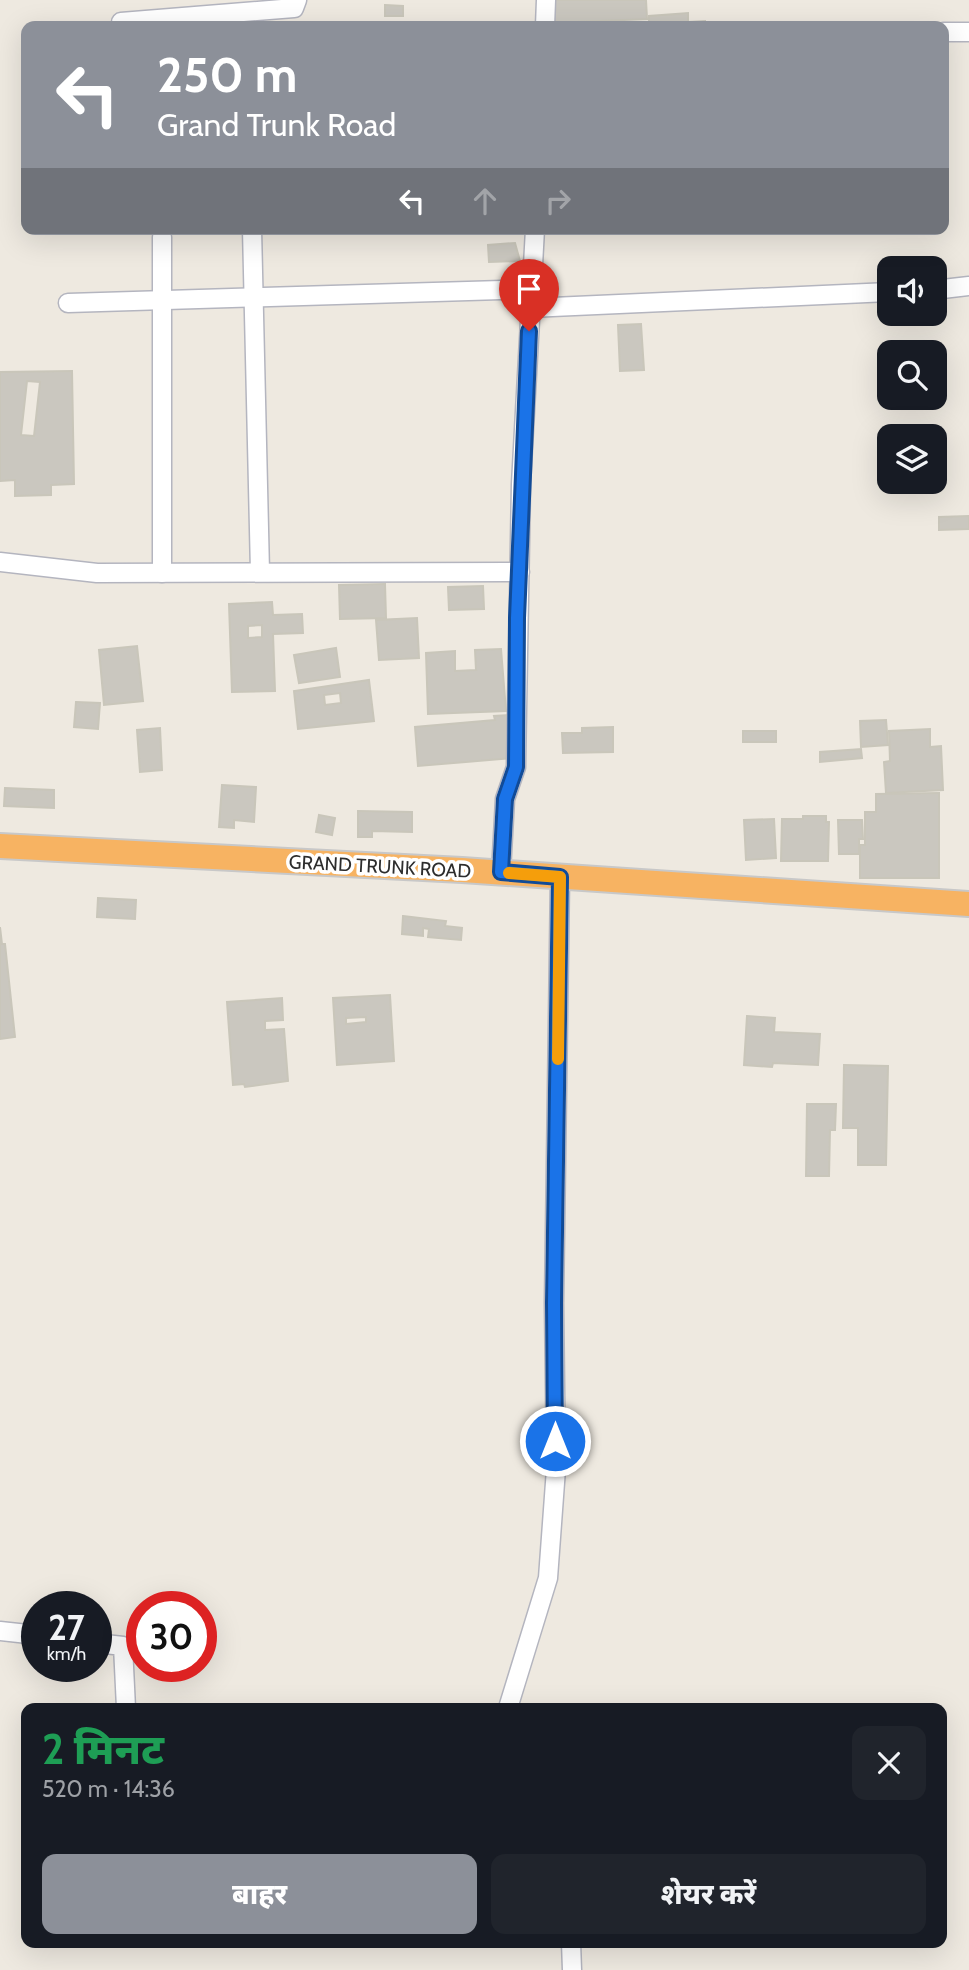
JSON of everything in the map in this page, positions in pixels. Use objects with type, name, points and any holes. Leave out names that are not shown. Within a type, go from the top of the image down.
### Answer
[{"type":"highway","name":"GRAND TRUNK ROAD","points":[[0,846],[501,872],[969,904]]},
{"type":"street","points":[[129,21],[246,6],[294,8],[297,0]]},
{"type":"street","points":[[545,21],[546,0]]},
{"type":"street","points":[[949,32],[969,32]]},
{"type":"street","points":[[252,235],[260,572]]},
{"type":"street","points":[[501,872],[505,799],[516,767],[521,484],[535,235]]},
{"type":"street","points":[[162,237],[162,573]]},
{"type":"street","points":[[947,289],[969,286]]},
{"type":"street","points":[[68,303],[531,289]]},
{"type":"street","points":[[530,308],[877,293]]},
{"type":"street","points":[[0,562],[97,573],[520,572]]},
{"type":"street","points":[[510,1703],[548,1578],[556,1469],[554,1303],[560,877]]},
{"type":"street","points":[[0,1631],[21,1633]]},
{"type":"street","points":[[112,1645],[123,1646],[126,1703]]},
{"type":"street","points":[[570,1948],[572,1970]]},
{"type":"building","points":[[553,0],[646,0],[647,19],[554,21]]},
{"type":"building","points":[[385,5],[403,6],[403,16],[385,16]]},
{"type":"building","points":[[688,13],[688,21],[649,21],[649,16]]},
{"type":"building","points":[[515,243],[520,261],[489,262],[488,245]]},
{"type":"building","points":[[641,324],[644,370],[620,371],[618,325]]},
{"type":"building","points":[[72,371],[74,484],[51,485],[51,495],[15,496],[15,480],[0,481],[0,372]],"holes":[[[27,381],[40,382],[34,436],[21,435]]]},
{"type":"building","points":[[969,516],[969,529],[939,530],[939,517]]},
{"type":"building","points":[[385,584],[386,618],[340,619],[339,585]]},
{"type":"building","points":[[483,586],[484,609],[449,610],[448,587]]},
{"type":"building","points":[[272,602],[273,615],[302,614],[303,633],[273,634],[275,691],[232,692],[229,604]],"holes":[[[262,625],[262,637],[248,638],[248,626]]]},
{"type":"building","points":[[417,618],[419,658],[379,660],[376,620]]},
{"type":"building","points":[[137,646],[143,701],[104,705],[99,650]]},
{"type":"building","points":[[336,648],[340,677],[299,683],[294,655]]},
{"type":"building","points":[[501,649],[506,711],[428,714],[426,653],[455,651],[455,671],[476,670],[475,650]]},
{"type":"building","points":[[369,680],[374,721],[298,729],[294,691]],"holes":[[[340,693],[341,703],[325,705],[324,695]]]},
{"type":"building","points":[[76,702],[100,703],[98,729],[74,727]]},
{"type":"building","points":[[511,715],[514,758],[418,766],[415,727],[495,720],[494,716]]},
{"type":"building","points":[[886,720],[888,745],[861,747],[860,721]]},
{"type":"building","points":[[613,727],[613,752],[563,753],[562,733],[582,733],[582,728]]},
{"type":"building","points":[[160,728],[162,770],[140,772],[137,730]]},
{"type":"building","points":[[930,729],[930,747],[941,746],[943,790],[886,793],[884,762],[890,761],[889,731]]},
{"type":"building","points":[[743,731],[776,731],[776,742],[743,742]]},
{"type":"building","points":[[861,749],[862,758],[820,762],[820,752]]},
{"type":"building","points":[[222,785],[256,787],[254,822],[234,820],[234,828],[219,827]]},
{"type":"building","points":[[5,788],[54,790],[54,808],[4,806]]},
{"type":"building","points":[[939,793],[939,878],[860,878],[860,845],[865,845],[865,812],[876,812],[876,794]]},
{"type":"building","points":[[358,811],[412,812],[412,832],[372,831],[372,837],[358,837]]},
{"type":"building","points":[[319,815],[335,818],[332,835],[316,832]]},
{"type":"building","points":[[803,816],[826,816],[826,822],[829,822],[828,861],[781,861],[782,819],[803,819]]},
{"type":"building","points":[[774,819],[776,858],[746,860],[744,820]]},
{"type":"building","points":[[838,820],[862,820],[863,839],[859,839],[859,854],[839,854]]},
{"type":"building","points":[[98,898],[136,900],[135,919],[97,917]]},
{"type":"building","points":[[403,916],[446,921],[445,926],[462,928],[461,940],[428,937],[429,929],[423,928],[423,936],[402,934]]},
{"type":"building","points":[[0,927],[2,944],[5,944],[15,1037],[0,1039]]},
{"type":"building","points":[[390,995],[394,1061],[337,1065],[333,998]],"holes":[[[366,1017],[366,1022],[346,1024],[346,1018]]]},
{"type":"building","points":[[282,998],[283,1020],[265,1021],[265,1030],[284,1029],[288,1081],[245,1087],[244,1084],[233,1085],[227,1002]]},
{"type":"building","points":[[747,1016],[775,1018],[774,1032],[820,1034],[818,1065],[744,1065]]},
{"type":"building","points":[[844,1065],[888,1066],[886,1165],[858,1165],[858,1128],[843,1128]]},
{"type":"building","points":[[807,1104],[836,1104],[835,1130],[830,1130],[829,1176],[806,1176]]},
{"type":"slow traffic","points":[[509,873],[560,877],[558,1059]]},
{"type":"route","points":[[529,331],[517,618],[516,767],[505,799],[501,872],[560,877],[554,1303],[555,1441]]}]
